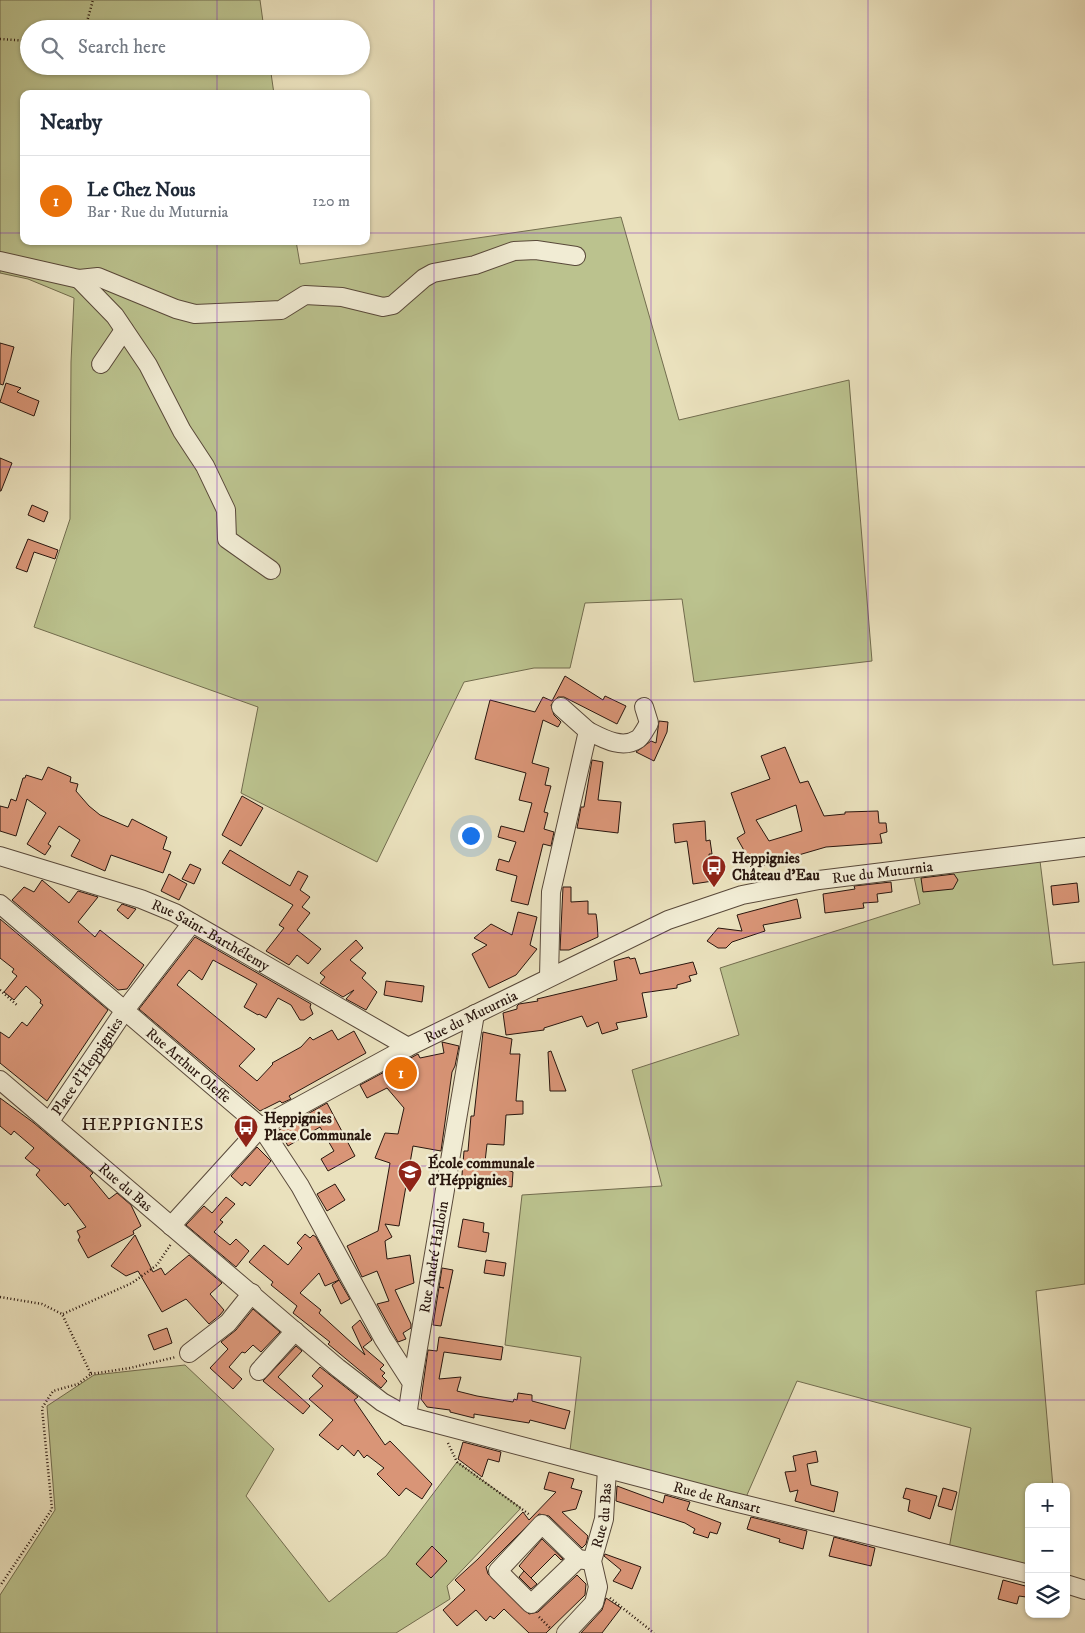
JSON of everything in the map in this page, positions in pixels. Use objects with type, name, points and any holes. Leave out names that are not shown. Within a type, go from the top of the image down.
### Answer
[{"type":"street","points":[[0,261],[78,278],[98,277],[176,309],[196,314],[281,310],[305,295],[342,297],[383,307],[393,305],[424,278],[433,273],[475,265],[514,251],[536,250],[576,256]]},
{"type":"street","points":[[78,278],[115,316],[148,365],[182,431],[205,466],[226,510],[227,539],[271,570]]},
{"type":"street","points":[[101,364],[124,330]]},
{"type":"street","points":[[561,708],[588,731],[607,740],[625,744],[639,739],[649,723],[644,707]]},
{"type":"street","points":[[549,977],[551,892],[588,731]]},
{"type":"street","name":"Rue du Muturnia","points":[[261,1127],[408,1047],[668,920],[742,895],[819,880],[1085,847]]},
{"type":"street","name":"Rue Saint-Barthélemy","points":[[0,856],[141,899],[175,913],[408,1047]]},
{"type":"street","name":"Rue Arthur Oleffe","points":[[0,904],[261,1127],[300,1186],[383,1338],[412,1383]]},
{"type":"street","name":"Place d'Heppignies","points":[[50,1121],[125,1010],[192,923]]},
{"type":"street","name":"Rue André Halloin","points":[[412,1383],[475,1014]]},
{"type":"street","name":"Rue du Bas","points":[[0,1080],[295,1331],[382,1402],[407,1416]]},
{"type":"street","points":[[175,1229],[261,1127]]},
{"type":"street","points":[[190,1354],[228,1323],[252,1293]]},
{"type":"street","points":[[259,1371],[295,1331]]},
{"type":"street","points":[[407,1416],[412,1383]]},
{"type":"street","name":"Rue de Ransart","points":[[407,1416],[607,1469],[1025,1573]]},
{"type":"street","name":"Rue du Bas","points":[[531,1604],[585,1560],[604,1519],[607,1469]]},
{"type":"street","points":[[531,1604],[498,1571],[542,1524]]},
{"type":"street","name":"Rue du Bas","points":[[542,1524],[585,1560],[598,1587]]},
{"type":"street","points":[[1070,1585],[1085,1590]]},
{"type":"street","points":[[560,1632],[594,1602],[598,1587]]},
{"type":"path","points":[[87,20],[93,0]]},
{"type":"path","points":[[0,39],[20,40]]},
{"type":"path","points":[[0,990],[18,1006]]},
{"type":"path","points":[[62,1314],[132,1283],[157,1265],[175,1229]]},
{"type":"path","points":[[0,1297],[42,1304],[62,1314],[91,1374]]},
{"type":"path","points":[[0,1586],[52,1509],[42,1408],[53,1391],[78,1384],[91,1374],[130,1368],[190,1354]]},
{"type":"path","points":[[441,1425],[456,1462],[542,1524]]},
{"type":"path","points":[[598,1587],[654,1633]]},
{"type":"path","points":[[531,1604],[531,1608],[560,1632]]},
{"type":"green space","points":[[0,0],[260,0],[263,20],[20,20],[20,75],[271,75],[273,90],[20,90],[20,245],[297,245],[300,264],[621,217],[679,420],[849,380],[872,661],[694,682],[682,599],[585,603],[570,668],[534,668],[464,682],[377,862],[241,793],[258,707],[34,627],[70,519],[71,362],[74,298],[28,279],[0,273]]},
{"type":"green space","points":[[1039,853],[1053,965],[1085,962],[1085,1284],[1036,1291],[1053,1483],[1025,1483],[1025,1573],[948,1554],[971,1428],[797,1381],[743,1504],[569,1459],[581,1357],[505,1345],[522,1195],[662,1186],[632,1070],[739,1035],[720,968],[920,904],[912,868]]},
{"type":"green space","points":[[185,1365],[274,1449],[246,1496],[329,1602],[386,1556],[457,1462],[521,1508],[447,1586],[450,1599],[396,1633],[0,1633],[0,1595],[55,1510],[47,1406],[94,1375]]},
{"type":"building","points":[[0,343],[14,347],[3,385],[0,384]]},
{"type":"building","points":[[6,383],[21,388],[17,392],[39,401],[34,416],[0,402]]},
{"type":"building","points":[[0,458],[12,463],[1,491],[0,491]]},
{"type":"building","points":[[32,505],[48,512],[44,522],[28,515]]},
{"type":"building","points":[[28,539],[58,550],[55,559],[34,552],[27,572],[16,568]]},
{"type":"building","points":[[565,676],[603,700],[605,696],[626,706],[617,724],[564,697],[558,697],[551,705],[554,715],[561,722],[558,727],[543,720],[532,763],[549,768],[545,785],[551,786],[544,812],[548,813],[544,829],[554,832],[551,846],[543,844],[528,905],[511,901],[517,876],[496,870],[499,859],[509,862],[516,842],[498,837],[501,826],[524,832],[532,803],[519,800],[526,773],[475,759],[490,700],[535,712],[543,697],[552,701]]},
{"type":"building","points":[[659,721],[668,722],[667,732],[654,761],[636,752],[651,741],[656,743]]},
{"type":"building","points":[[785,747],[800,783],[808,781],[824,816],[845,814],[845,812],[878,811],[879,823],[886,823],[887,832],[880,834],[882,843],[826,847],[754,868],[737,838],[745,833],[731,793],[770,779],[761,756]],"holes":[[[796,805],[802,831],[769,841],[756,820]]]},
{"type":"building","points":[[592,760],[603,762],[598,800],[621,802],[618,833],[577,828],[581,807],[584,807]]},
{"type":"building","points":[[48,767],[71,777],[70,782],[78,784],[76,791],[100,815],[128,827],[132,819],[167,837],[163,849],[171,852],[163,873],[111,855],[105,871],[71,856],[80,840],[59,826],[48,844],[51,846],[45,855],[27,844],[46,813],[27,799],[16,836],[0,831],[0,806],[8,808],[11,799],[16,801],[23,778],[26,775],[42,780]]},
{"type":"building","points":[[242,796],[263,808],[241,846],[222,835]]},
{"type":"building","points":[[705,821],[706,841],[710,840],[712,854],[709,854],[713,881],[693,884],[687,841],[675,843],[673,824]]},
{"type":"building","points":[[230,850],[290,886],[298,871],[308,876],[300,890],[310,897],[302,907],[310,913],[297,930],[321,949],[308,964],[297,955],[289,965],[266,951],[284,928],[279,925],[293,905],[222,863]]},
{"type":"building","points":[[190,864],[201,869],[194,884],[182,879]]},
{"type":"building","points":[[169,874],[187,884],[179,900],[161,891]]},
{"type":"building","points":[[954,874],[958,880],[953,889],[923,892],[921,878]]},
{"type":"building","points":[[42,880],[69,903],[78,891],[98,897],[78,922],[95,937],[100,930],[144,965],[127,989],[118,990],[12,900],[24,887],[34,892]]},
{"type":"building","points":[[891,882],[892,892],[877,894],[878,902],[863,903],[864,908],[825,913],[823,894],[855,889],[854,886]]},
{"type":"building","points":[[1077,883],[1079,902],[1053,905],[1051,886]]},
{"type":"building","points":[[563,887],[571,887],[571,902],[588,901],[588,914],[596,914],[597,921],[598,937],[569,950],[560,950]]},
{"type":"building","points":[[797,899],[801,918],[763,925],[765,931],[732,942],[726,948],[718,948],[707,941],[718,928],[742,931],[737,915]]},
{"type":"building","points":[[122,904],[136,909],[128,919],[117,910]]},
{"type":"building","points":[[518,912],[537,917],[530,945],[537,949],[516,975],[489,988],[472,954],[487,945],[474,938],[491,924],[512,935]]},
{"type":"building","points":[[0,919],[108,1010],[47,1101],[0,1063],[0,1032],[9,1038],[22,1022],[27,1026],[43,1005],[40,1003],[41,1000],[26,986],[14,1000],[4,992],[17,976],[12,972],[14,969],[0,958]]},
{"type":"building","points":[[195,937],[311,1004],[310,1007],[313,1014],[304,1020],[300,1020],[291,1005],[278,998],[266,1018],[258,1015],[244,1007],[257,984],[213,960],[202,980],[189,970],[177,985],[255,1049],[239,1066],[257,1081],[272,1063],[301,1047],[310,1037],[313,1040],[332,1030],[338,1040],[354,1031],[366,1053],[289,1096],[291,1099],[282,1103],[280,1101],[260,1111],[139,1009]]},
{"type":"building","points":[[356,940],[363,948],[350,960],[366,973],[362,978],[377,992],[366,1010],[346,999],[354,990],[343,997],[320,983],[325,977],[320,973]]},
{"type":"building","points":[[629,957],[630,959],[635,958],[640,974],[693,962],[697,974],[689,976],[691,981],[677,985],[677,988],[642,993],[647,1017],[616,1023],[618,1029],[602,1034],[598,1022],[587,1027],[582,1016],[544,1028],[544,1030],[506,1035],[503,1013],[517,1009],[519,1004],[538,1001],[537,999],[617,980],[614,961]]},
{"type":"building","points":[[386,981],[424,986],[422,1002],[384,995]]},
{"type":"building","points":[[483,1032],[512,1039],[510,1054],[520,1054],[516,1101],[523,1101],[523,1114],[506,1115],[504,1145],[487,1144],[485,1162],[513,1172],[512,1187],[472,1180],[471,1188],[461,1187],[464,1151],[468,1151],[471,1116],[474,1116]]},
{"type":"building","points":[[442,1042],[459,1046],[452,1072],[441,1151],[413,1146],[399,1226],[385,1224],[392,1237],[385,1241],[387,1259],[410,1255],[414,1283],[395,1290],[411,1324],[411,1328],[403,1333],[406,1339],[398,1342],[377,1304],[389,1301],[377,1271],[362,1277],[347,1246],[378,1231],[390,1163],[375,1158],[385,1133],[398,1134],[404,1108],[387,1088],[367,1098],[360,1085],[418,1054],[420,1058],[444,1053]]},
{"type":"building","points":[[551,1051],[566,1091],[550,1091],[548,1052]]},
{"type":"building","points":[[0,1098],[34,1123],[93,1173],[90,1176],[109,1199],[117,1193],[131,1205],[141,1226],[133,1231],[134,1234],[88,1258],[78,1240],[80,1237],[77,1231],[86,1227],[68,1203],[65,1206],[36,1175],[40,1170],[25,1158],[34,1148],[14,1131],[11,1135],[0,1126]]},
{"type":"building","points":[[327,1103],[355,1156],[328,1171],[321,1159],[334,1151],[320,1127],[288,1146],[279,1130]]},
{"type":"building","points":[[257,1147],[271,1161],[250,1186],[245,1182],[242,1186],[231,1176]]},
{"type":"building","points":[[335,1184],[345,1200],[327,1211],[317,1194]]},
{"type":"building","points":[[226,1197],[235,1204],[220,1220],[223,1222],[214,1232],[230,1245],[236,1239],[249,1251],[236,1267],[186,1225],[204,1206],[212,1213]]},
{"type":"building","points":[[463,1219],[484,1223],[483,1232],[489,1233],[486,1252],[458,1247]]},
{"type":"building","points":[[305,1234],[310,1238],[313,1235],[316,1237],[339,1280],[325,1286],[319,1273],[300,1293],[321,1310],[319,1313],[365,1355],[352,1327],[360,1320],[372,1340],[363,1347],[384,1365],[380,1369],[385,1373],[382,1376],[387,1381],[381,1388],[328,1344],[330,1342],[293,1313],[297,1306],[271,1285],[273,1282],[249,1262],[264,1245],[288,1265],[302,1248],[297,1243]]},
{"type":"building","points":[[135,1235],[153,1272],[161,1268],[165,1275],[189,1255],[222,1283],[210,1294],[224,1310],[220,1315],[209,1324],[186,1299],[162,1312],[138,1271],[126,1276],[111,1266]]},
{"type":"building","points":[[486,1260],[506,1263],[504,1276],[484,1273]]},
{"type":"building","points":[[442,1268],[453,1270],[441,1326],[433,1325]]},
{"type":"building","points":[[339,1280],[350,1299],[341,1304],[332,1285]]},
{"type":"building","points":[[253,1309],[280,1332],[261,1352],[253,1345],[245,1353],[242,1352],[229,1367],[242,1379],[233,1389],[210,1368],[228,1349],[221,1342],[236,1330]]},
{"type":"building","points":[[167,1328],[172,1343],[154,1350],[148,1335]]},
{"type":"building","points":[[439,1337],[503,1347],[501,1360],[444,1352],[439,1379],[461,1377],[457,1391],[477,1396],[513,1402],[514,1399],[517,1400],[518,1393],[532,1395],[532,1401],[570,1411],[565,1429],[530,1420],[529,1423],[474,1414],[474,1418],[450,1412],[450,1410],[427,1407],[421,1399],[428,1350],[437,1351]]},
{"type":"building","points":[[296,1346],[302,1351],[278,1377],[310,1406],[303,1414],[263,1381]]},
{"type":"building","points":[[320,1367],[358,1397],[354,1400],[385,1445],[390,1441],[432,1484],[422,1499],[406,1488],[399,1496],[377,1474],[384,1468],[367,1455],[364,1458],[358,1450],[354,1456],[342,1445],[338,1450],[319,1435],[333,1420],[309,1399],[323,1386],[312,1376]]},
{"type":"building","points":[[463,1442],[501,1452],[499,1462],[488,1459],[482,1477],[458,1459]]},
{"type":"building","points":[[816,1451],[818,1462],[807,1464],[811,1485],[838,1492],[834,1512],[795,1501],[798,1490],[790,1492],[785,1472],[796,1471],[793,1456]]},
{"type":"building","points":[[549,1472],[574,1479],[571,1488],[582,1491],[576,1509],[562,1512],[588,1536],[586,1544],[582,1548],[549,1516],[539,1514],[486,1567],[488,1574],[529,1614],[538,1612],[577,1575],[586,1584],[585,1595],[546,1633],[529,1633],[504,1609],[494,1619],[490,1616],[486,1621],[476,1610],[457,1626],[443,1610],[465,1590],[455,1580],[523,1512],[529,1520],[556,1492],[544,1489]]},
{"type":"building","points":[[617,1486],[663,1503],[665,1495],[690,1502],[687,1510],[721,1523],[717,1534],[710,1532],[708,1538],[693,1533],[695,1529],[685,1523],[616,1501]]},
{"type":"building","points":[[906,1488],[937,1496],[930,1519],[908,1511],[910,1500],[903,1498]]},
{"type":"building","points":[[943,1488],[957,1492],[952,1510],[938,1506]]},
{"type":"building","points":[[751,1517],[807,1531],[803,1549],[779,1542],[780,1539],[747,1529]]},
{"type":"building","points":[[834,1537],[875,1548],[871,1566],[829,1556]]},
{"type":"building","points":[[542,1539],[563,1559],[561,1560],[555,1554],[531,1578],[519,1566]]},
{"type":"building","points":[[432,1546],[447,1561],[431,1578],[416,1564]]},
{"type":"building","points":[[605,1554],[641,1567],[632,1589],[613,1581],[621,1570],[604,1556]]},
{"type":"building","points":[[524,1571],[537,1584],[531,1589],[519,1577]]},
{"type":"building","points":[[1003,1580],[1025,1586],[1025,1597],[1019,1596],[1017,1604],[998,1599]]},
{"type":"building","points":[[606,1598],[621,1608],[602,1633],[581,1633],[602,1610]]},
{"type":"place","name":"Heppignies Château d'Eau","points":[[714,888]]},
{"type":"place","name":"Le Chez Nous","points":[[401,1073]]},
{"type":"place","name":"Heppignies Place Communale","points":[[246,1148]]},
{"type":"place","name":"École communale d'Héppignies","points":[[410,1193]]},
{"type":"district","name":"HEPPIGNIES","points":[[143,1125]]}]
